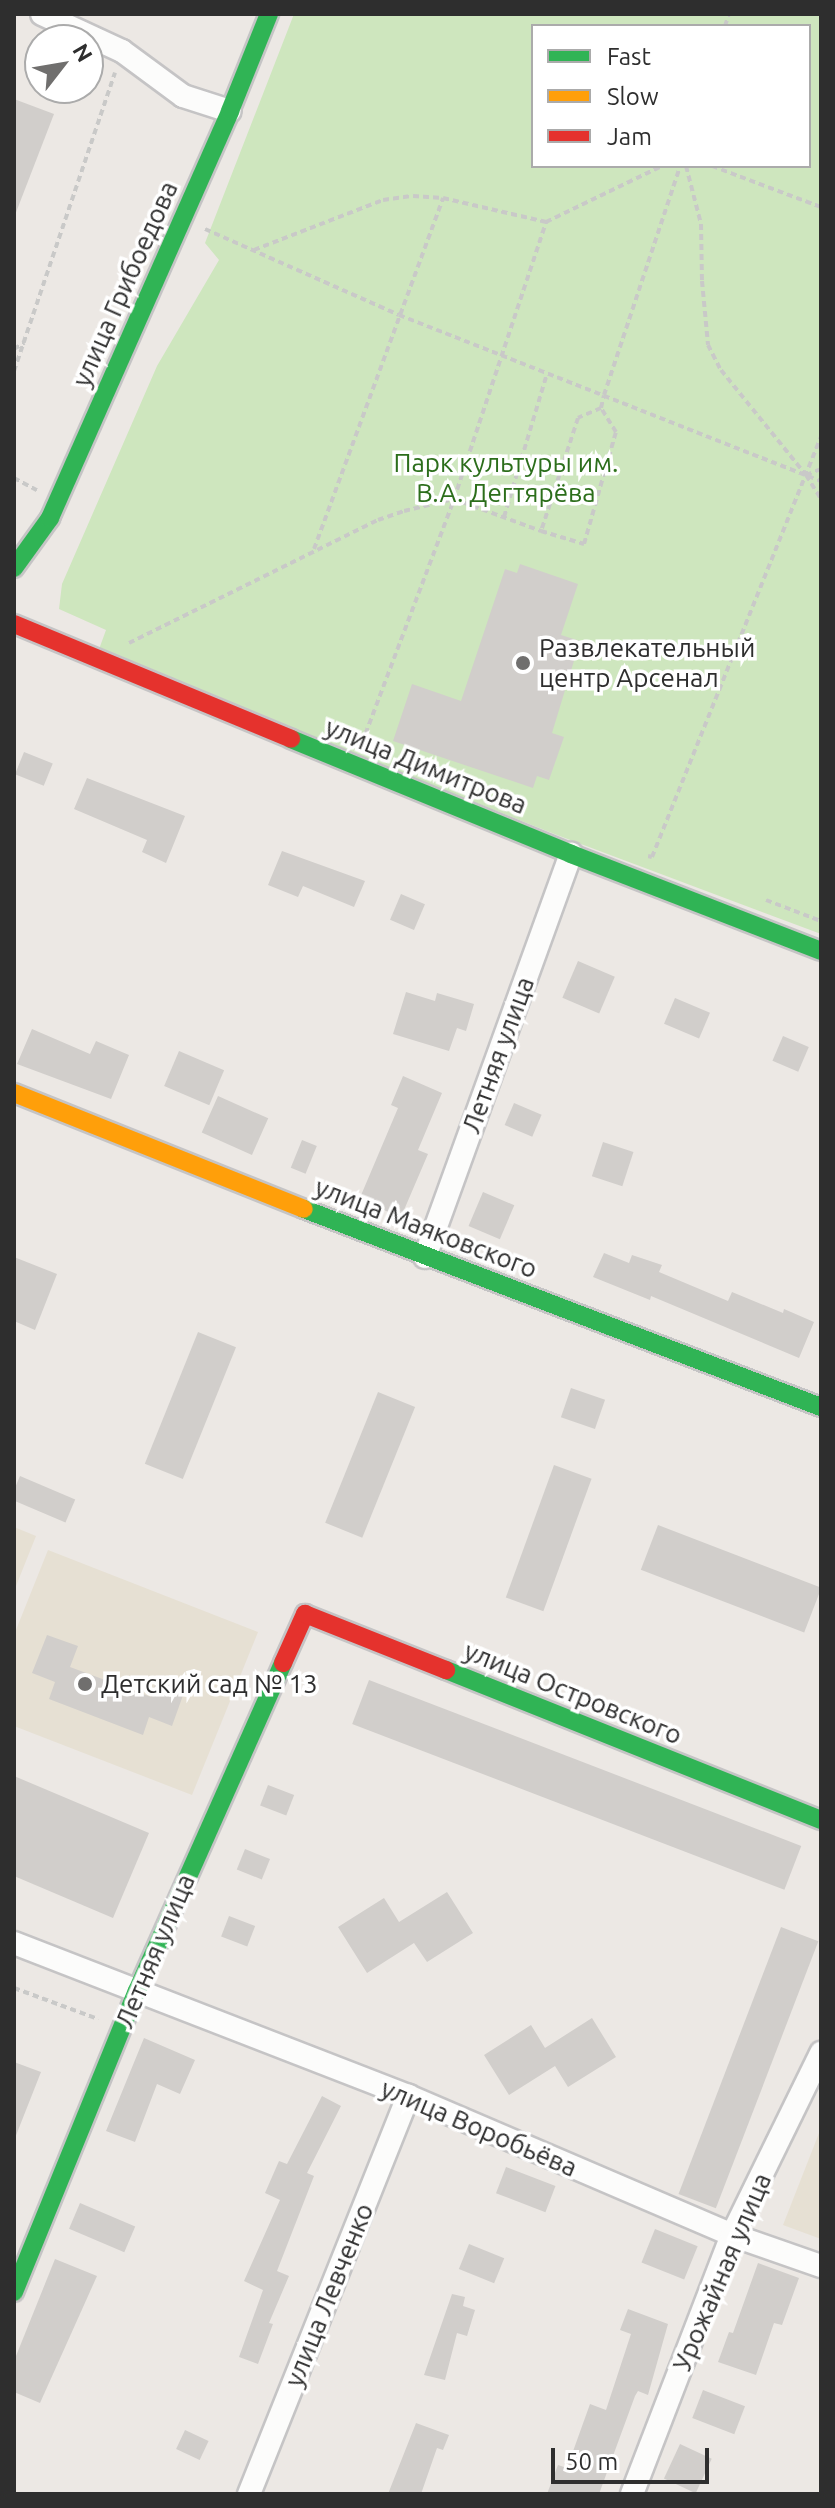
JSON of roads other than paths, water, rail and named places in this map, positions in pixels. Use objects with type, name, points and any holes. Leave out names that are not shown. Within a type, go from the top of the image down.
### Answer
[{"type":"street","points":[[42,14],[122,51],[183,96],[230,111]]},
{"type":"street","name":"улица Грибоедова","points":[[14,568],[50,518],[230,111],[269,14]]},
{"type":"street","name":"улица Димитрова","points":[[14,624],[571,854],[821,951]]},
{"type":"street","name":"Летняя улица","points":[[425,1257],[571,854]]},
{"type":"street","name":"улица Маяковского","points":[[14,1093],[425,1257],[821,1407]]},
{"type":"street","name":"Летняя улица","points":[[14,2292],[137,1991],[305,1614]]},
{"type":"street","name":"улица Островского","points":[[305,1614],[821,1820]]},
{"type":"street","name":"улица Воробьёва","points":[[14,1943],[408,2096],[732,2235],[821,2266]]},
{"type":"street","name":"Урожайная улица","points":[[632,2494],[732,2235],[821,2053]]},
{"type":"street","name":"улица Левченко","points":[[249,2494],[408,2096]]},
{"type":"place","name":"Развлекательный центр Арсенал","points":[[523,663]]},
{"type":"place","name":"Детский сад № 13","points":[[85,1684]]},
{"type":"park label","name":"Парк культуры им. В.А. Дегтярёва","points":[[506,478]]}]
